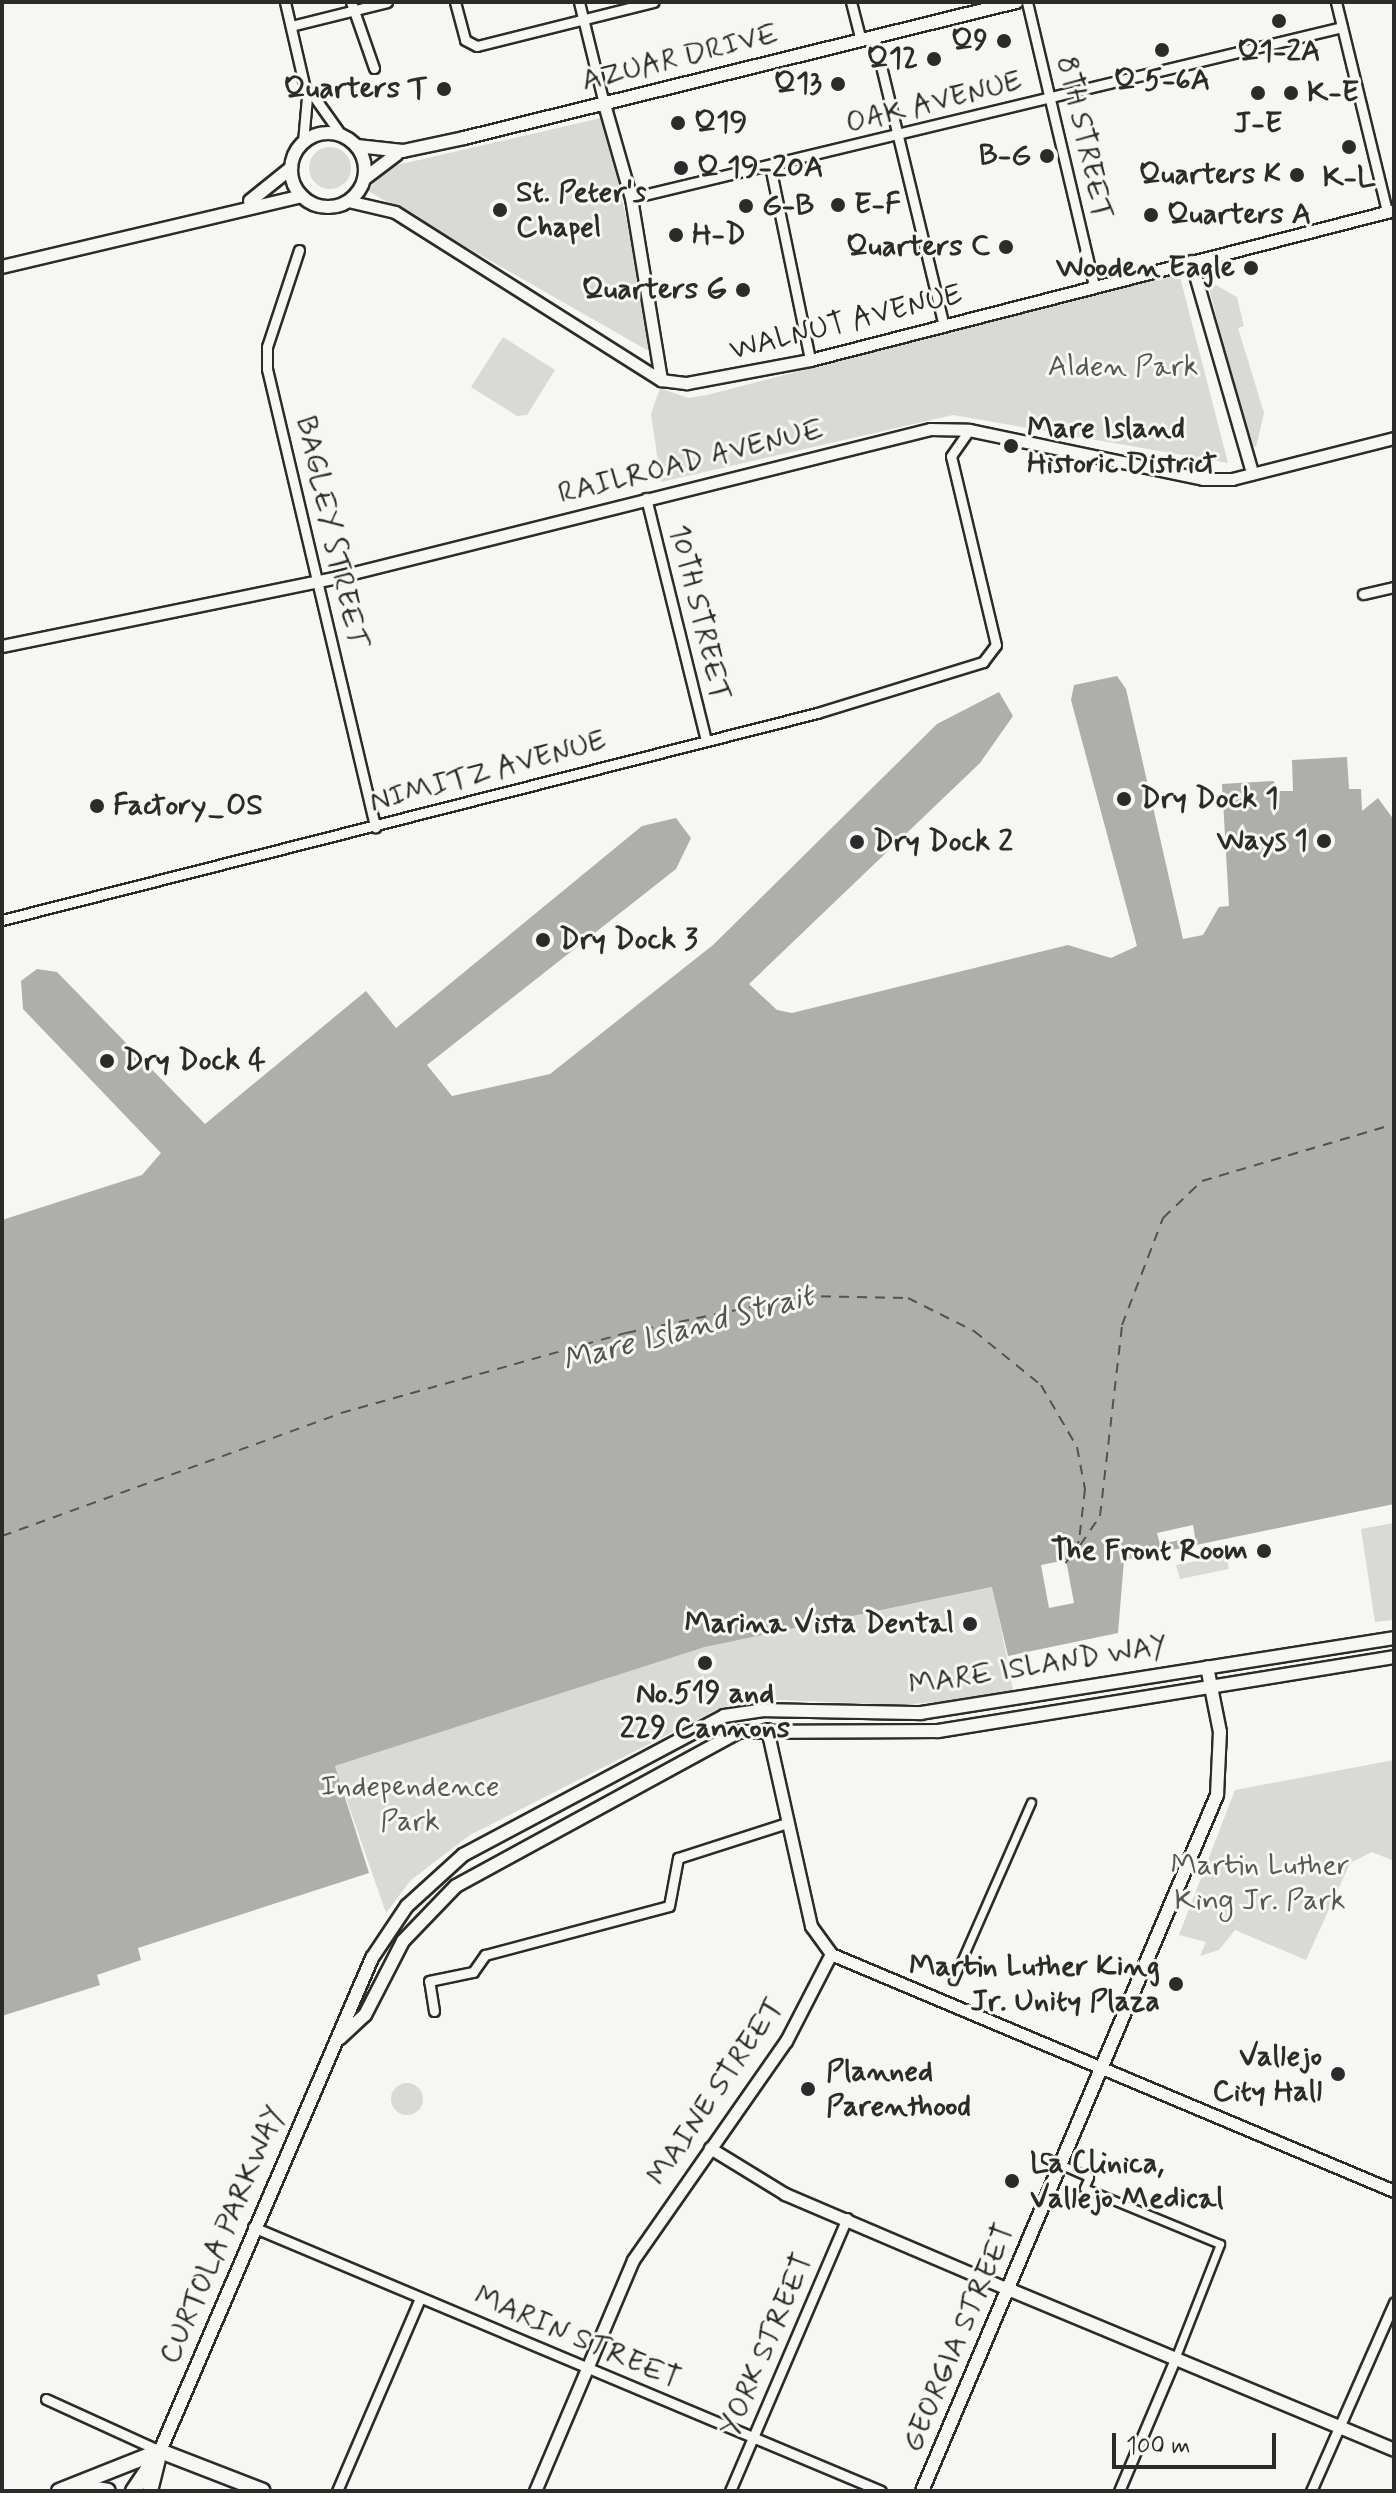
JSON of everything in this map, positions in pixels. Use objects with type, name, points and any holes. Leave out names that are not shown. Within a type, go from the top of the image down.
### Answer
[{"type":"main road","name":"AZUAR DRIVE","points":[[357,146],[403,151],[1016,2]]},
{"type":"main road","points":[[2,267],[244,205],[302,196],[323,207],[348,201],[364,179],[357,146],[342,136],[319,134],[303,142],[291,168],[244,205]]},
{"type":"main road","name":"AZUAR DRIVE","points":[[364,179],[403,151]]},
{"type":"main road","points":[[291,168],[302,196]]},
{"type":"main road","name":"MARE ISLAND WAY","points":[[407,1906],[463,1855],[699,1725],[764,1710],[921,1713],[1394,1638]]},
{"type":"main road","name":"MARE ISLAND WAY","points":[[420,1918],[493,1860],[701,1746],[767,1729],[938,1731],[1394,1657]]},
{"type":"main road","name":"GEORGIA STREET","points":[[922,2491],[1217,1795],[1222,1755],[1207,1667]]},
{"type":"main road","points":[[764,1710],[767,1729]]},
{"type":"main road","name":"CURTOLA PARKWAY","points":[[150,2491],[160,2451],[253,2227],[372,1958],[407,1906]]},
{"type":"main road","name":"CURTOLA PARKWAY","points":[[338,2040],[365,2015],[420,1918]]},
{"type":"main road","points":[[1008,2289],[1394,2450]]},
{"type":"main road","points":[[64,2488],[160,2451],[263,2491]]},
{"type":"main road","name":"CURTOLA PARKWAY","points":[[133,2491],[160,2451]]},
{"type":"main road","points":[[64,2488],[108,2491]]},
{"type":"street","points":[[285,2],[304,76],[309,124],[303,142]]},
{"type":"street","points":[[291,26],[352,6],[387,2]]},
{"type":"street","points":[[455,2],[473,46],[654,2]]},
{"type":"street","points":[[579,2],[631,198],[661,380]]},
{"type":"street","points":[[851,2],[868,39],[899,138],[943,323]]},
{"type":"street","name":"8TH STREET","points":[[1027,2],[1094,286]]},
{"type":"street","points":[[1336,2],[1391,211]]},
{"type":"street","points":[[352,6],[374,68]]},
{"type":"street","name":"OAK AVENUE","points":[[631,198],[899,138],[1342,27]]},
{"type":"street","points":[[304,76],[324,120],[342,136]]},
{"type":"street","points":[[770,166],[810,360]]},
{"type":"street","points":[[348,201],[395,212],[661,380]]},
{"type":"street","name":"WALNUT AVENUE","points":[[661,380],[687,383],[810,360],[943,323],[1391,211]]},
{"type":"street","name":"BAGLEY STREET","points":[[299,250],[267,347],[267,369],[375,827]]},
{"type":"street","points":[[1191,261],[1252,473]]},
{"type":"street","name":"RAILROAD AVENUE","points":[[2,646],[319,581],[909,433],[969,430],[1192,477],[1252,473],[1394,438]]},
{"type":"street","name":"NIMITZ AVENUE","points":[[2,920],[817,713],[983,662],[996,645],[951,456],[969,430]]},
{"type":"street","name":"10TH STREET","points":[[646,498],[706,740]]},
{"type":"street","points":[[1363,594],[1394,587]]},
{"type":"street","points":[[767,1729],[811,1926],[831,1954],[1394,2191]]},
{"type":"street","points":[[953,1980],[1031,1802]]},
{"type":"street","points":[[434,2011],[429,1981],[473,1972],[485,1955],[669,1906],[678,1858],[787,1823]]},
{"type":"street","name":"MAINE STREET","points":[[535,2491],[633,2260],[786,2041],[831,1954]]},
{"type":"street","points":[[710,2148],[778,2190],[1008,2289]]},
{"type":"street","points":[[1046,2158],[1089,2177],[1084,2188],[1220,2244],[1119,2491]]},
{"type":"street","name":"YORK STREET","points":[[730,2491],[847,2218]]},
{"type":"street","name":"MARIN STREET","points":[[253,2227],[881,2491]]},
{"type":"street","points":[[337,2491],[420,2298]]},
{"type":"street","points":[[1311,2491],[1394,2303]]},
{"type":"street","points":[[46,2399],[160,2451]]},
{"type":"green space","points":[[605,117],[652,342],[647,350],[368,191],[384,168]]},
{"type":"green space","points":[[330,147],[345,153],[351,168],[345,183],[330,189],[315,183],[309,168],[315,153]]},
{"type":"green space","name":"Alden Park","points":[[1179,273],[1228,463],[953,415],[661,482],[651,414],[660,388],[688,398],[707,395]]},
{"type":"green space","points":[[1207,280],[1237,297],[1244,326],[1238,328],[1264,413],[1256,447],[1248,444]]},
{"type":"green space","points":[[503,337],[555,370],[527,415],[517,416],[471,387]]},
{"type":"green space","points":[[1394,1523],[1394,1620],[1375,1622],[1361,1529]]},
{"type":"green space","points":[[1226,1555],[1229,1569],[1180,1579],[1176,1565]]},
{"type":"green space","name":"Independence Park","points":[[993,1587],[1014,1695],[900,1705],[754,1699],[720,1708],[470,1835],[411,1880],[386,1913],[335,1766],[705,1647]]},
{"type":"green space","name":"Martin Luther King Jr. Park","points":[[1394,1760],[1394,1861],[1372,1852],[1350,1863],[1306,1960],[1235,1930],[1219,1950],[1200,1956],[1206,1942],[1179,1935],[1235,1790]]},
{"type":"green space","points":[[407,2083],[419,2087],[423,2099],[419,2111],[407,2115],[395,2111],[391,2099],[395,2087]]},
{"type":"water","name":"Mare Island Strait","points":[[1117,676],[1126,689],[1183,939],[1203,935],[1219,907],[1229,906],[1222,784],[1274,781],[1275,791],[1293,791],[1292,760],[1347,757],[1349,789],[1361,789],[1362,811],[1378,798],[1394,820],[1394,1504],[1124,1560],[1118,1633],[1008,1656],[992,1587],[705,1647],[335,1766],[369,1873],[138,1948],[141,1960],[97,1975],[100,1985],[2,2016],[2,1220],[142,1175],[161,1153],[23,1009],[21,981],[37,969],[57,972],[205,1124],[366,991],[396,1028],[642,826],[676,818],[691,838],[676,869],[427,1065],[452,1096],[550,1074],[713,945],[937,724],[999,692],[1013,716],[980,763],[749,984],[777,1010],[792,1013],[1068,945],[1111,958],[1137,946],[1071,700],[1074,685]]},
{"type":"pier","points":[[1193,1525],[1195,1537],[1160,1544],[1157,1533]]},
{"type":"pier","points":[[1066,1560],[1074,1603],[1049,1608],[1041,1565]]},
{"type":"ferry route","points":[[1070,1560],[1100,1516],[1122,1325],[1163,1218],[1202,1181],[1394,1124]]},
{"type":"ferry route","points":[[2,1536],[341,1413],[626,1333],[803,1296],[908,1298],[974,1331],[1041,1385],[1077,1447],[1085,1489],[1079,1541],[1066,1563]]},
{"type":"place","name":"Q1-2A","points":[[1279,21]]},
{"type":"place","name":"Q9","points":[[1004,41]]},
{"type":"place","name":"Q 5-6A","points":[[1162,50]]},
{"type":"place","name":"Q12","points":[[934,59]]},
{"type":"place","name":"Q13","points":[[838,84]]},
{"type":"place","name":"Quarters T","points":[[444,89]]},
{"type":"place","name":"J-E","points":[[1258,93]]},
{"type":"place","name":"K-E","points":[[1291,93]]},
{"type":"place","name":"Q19","points":[[678,123]]},
{"type":"place","name":"K-L","points":[[1349,147]]},
{"type":"place","name":"B-G","points":[[1047,156]]},
{"type":"place","name":"Q 19-20A","points":[[681,168]]},
{"type":"place","name":"Quarters K","points":[[1297,175]]},
{"type":"place","name":"E-F","points":[[838,205]]},
{"type":"place","name":"G-B","points":[[746,206]]},
{"type":"place","name":"St. Peter's Chapel","points":[[500,210]]},
{"type":"place","name":"Quarters A","points":[[1151,215]]},
{"type":"place","name":"H-D","points":[[676,235]]},
{"type":"place","name":"Quarters C","points":[[1006,247]]},
{"type":"place","name":"Wooden Eagle","points":[[1251,268]]},
{"type":"place","name":"Quarters G","points":[[743,290]]},
{"type":"place","name":"Mare Island Historic District","points":[[1011,446]]},
{"type":"place","name":"Dry Dock 1","points":[[1124,799]]},
{"type":"place","name":"Factory_OS","points":[[97,806]]},
{"type":"place","name":"Ways 1","points":[[1324,841]]},
{"type":"place","name":"Dry Dock 2","points":[[857,842]]},
{"type":"place","name":"Dry Dock 3","points":[[543,940]]},
{"type":"place","name":"Dry Dock 4","points":[[107,1061]]},
{"type":"place","name":"The Front Room","points":[[1264,1551]]},
{"type":"place","name":"Marina Vista Dental","points":[[970,1624]]},
{"type":"place","name":"No.519 and 229 Cannons","points":[[705,1663]]},
{"type":"place","name":"Martin Luther King Jr. Unity Plaza","points":[[1176,1984]]},
{"type":"place","name":"Vallejo City Hall","points":[[1338,2074]]},
{"type":"place","name":"Planned Parenthood","points":[[808,2089]]},
{"type":"place","name":"La Clinica, Vallejo Medical","points":[[1012,2181]]}]
